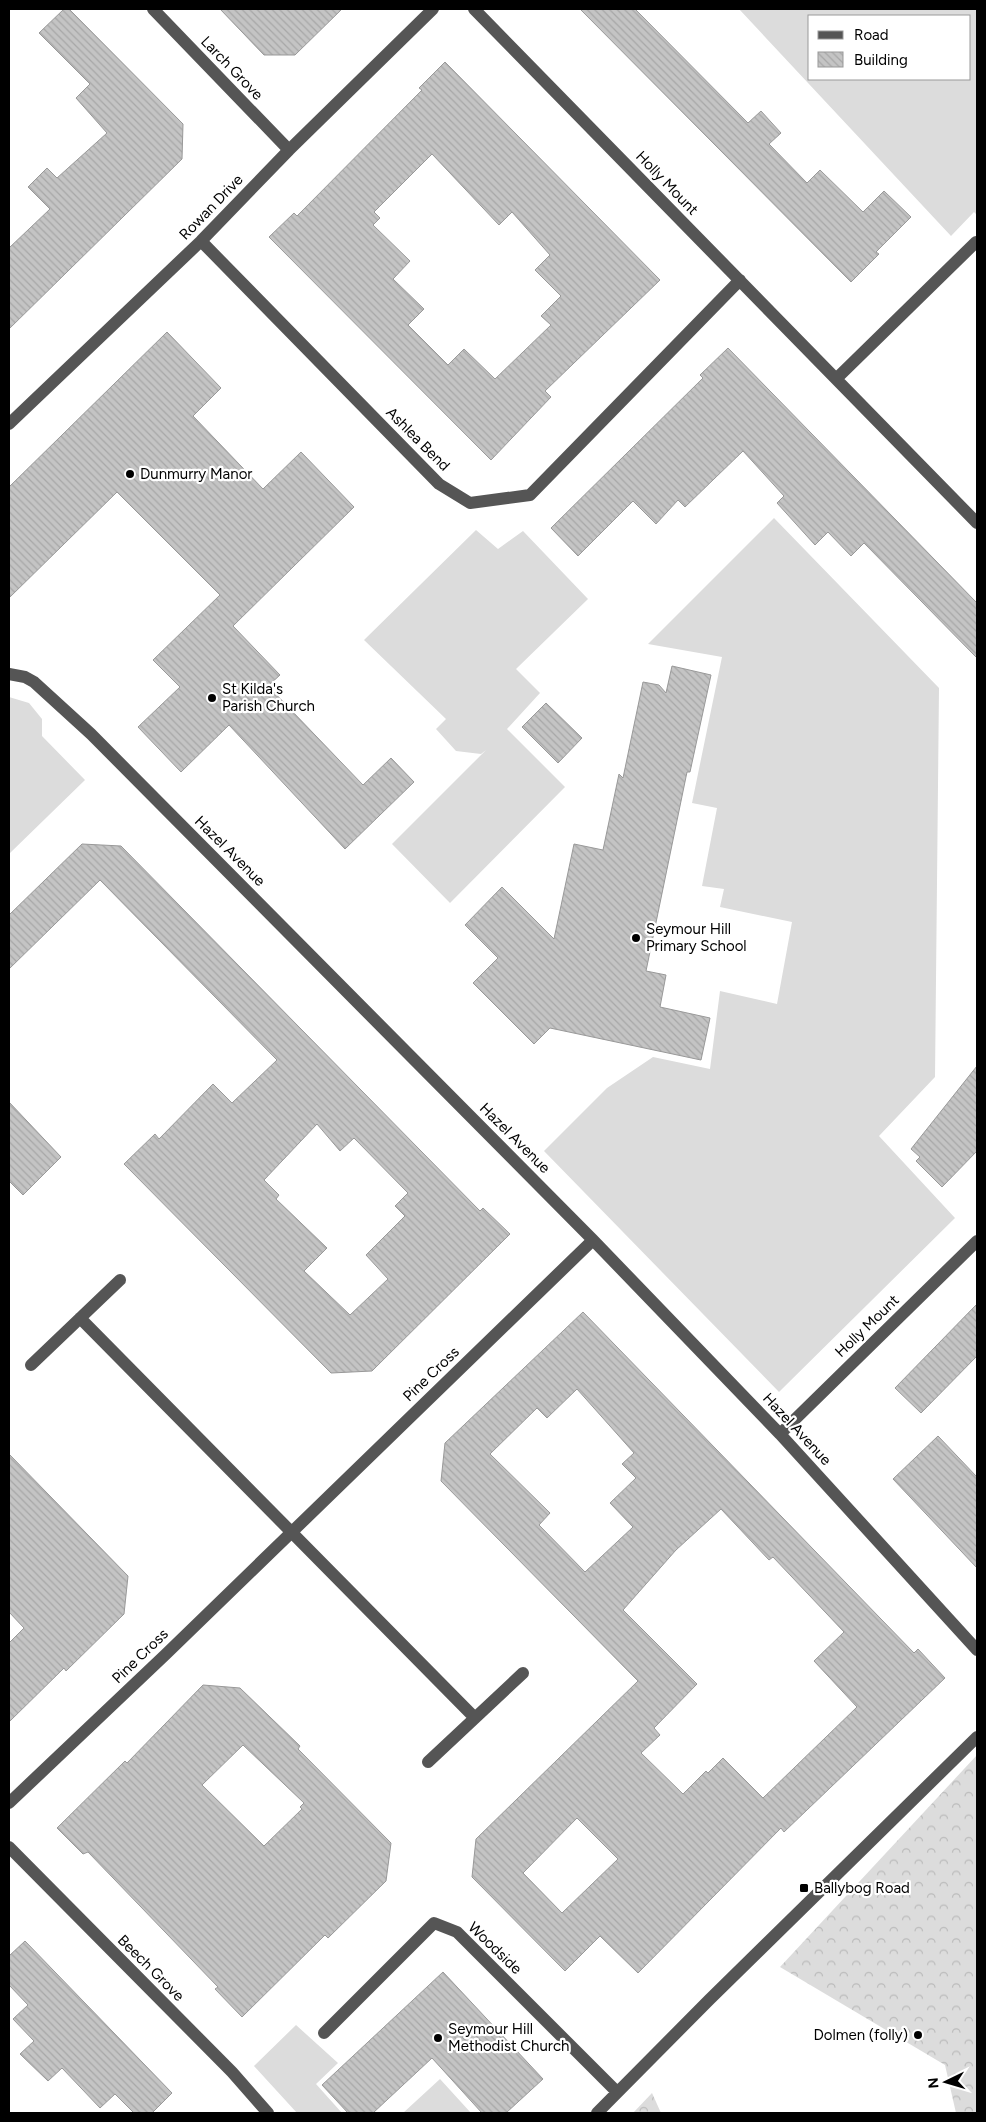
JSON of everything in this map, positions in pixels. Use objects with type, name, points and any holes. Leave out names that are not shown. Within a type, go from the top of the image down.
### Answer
[{"type":"street","name":"Larch Grove","points":[[153,9],[288,150]]},
{"type":"street","name":"Rowan Drive","points":[[9,424],[201,241],[288,150],[433,9]]},
{"type":"street","name":"Holly Mount","points":[[474,9],[977,523]]},
{"type":"street","name":"Ashlea Bend","points":[[201,241],[439,484],[470,503],[530,495],[740,280]]},
{"type":"street","points":[[836,379],[976,242]]},
{"type":"street","name":"Hazel Avenue","points":[[9,674],[25,677],[34,682],[91,734],[593,1240],[780,1434],[977,1650]]},
{"type":"street","name":"Pine Cross","points":[[9,1803],[165,1655],[593,1240]]},
{"type":"street","name":"Holly Mount","points":[[780,1434],[977,1241]]},
{"type":"street","points":[[31,1366],[120,1280]]},
{"type":"street","points":[[80,1318],[475,1718]]},
{"type":"street","points":[[428,1762],[523,1673]]},
{"type":"street","points":[[597,2113],[977,1737]]},
{"type":"street","name":"Beech Grove","points":[[9,1847],[232,2072],[268,2113]]},
{"type":"street","name":"Woodside","points":[[324,2033],[434,1923],[457,1932],[617,2092]]},
{"type":"green space","points":[[739,9],[977,9],[977,215],[974,212],[951,236]]},
{"type":"green space","points":[[774,518],[939,688],[935,1077],[879,1136],[955,1218],[779,1392],[544,1151],[607,1088],[653,1057],[710,1069],[720,991],[777,1004],[792,922],[720,907],[724,889],[702,886],[717,808],[692,803],[722,657],[648,644]]},
{"type":"green space","points":[[476,530],[498,549],[523,531],[588,599],[516,669],[540,693],[507,729],[565,787],[450,903],[392,844],[486,750],[481,754],[456,751],[436,729],[446,719],[364,640]]},
{"type":"green space","points":[[9,697],[29,703],[42,719],[42,736],[85,780],[9,854]]},
{"type":"green space","points":[[977,1755],[977,2113],[956,2113],[945,2065],[780,1967]]},
{"type":"green space","points":[[296,2025],[338,2063],[316,2084],[342,2113],[297,2113],[254,2066]]},
{"type":"green space","points":[[440,2079],[471,2113],[403,2113]]},
{"type":"green space","points":[[652,2093],[661,2113],[633,2113]]},
{"type":"building","points":[[64,9],[69,9],[183,124],[182,159],[9,329],[9,248],[50,209],[28,187],[47,168],[57,178],[107,133],[76,98],[90,84],[39,33]]},
{"type":"building","points":[[220,9],[342,9],[295,55],[264,55]]},
{"type":"building","points":[[580,9],[635,9],[748,123],[761,111],[781,133],[769,144],[807,183],[820,170],[863,212],[884,191],[911,217],[876,252],[879,254],[851,282]]},
{"type":"building","points":[[445,62],[660,280],[545,391],[551,397],[491,460],[269,237],[294,213],[297,216],[422,90],[419,88]],"holes":[[[432,154],[499,225],[512,212],[550,255],[535,270],[561,296],[541,316],[551,325],[495,379],[464,349],[448,365],[408,325],[424,309],[393,279],[410,261],[373,225],[380,218],[374,212]]]},
{"type":"building","name":"Dunmurry Manor","points":[[167,332],[221,388],[193,416],[263,489],[301,452],[354,507],[233,626],[280,675],[268,686],[363,785],[391,758],[414,782],[345,849],[229,725],[181,772],[138,727],[180,687],[153,660],[220,595],[117,492],[9,598],[9,487]]},
{"type":"building","points":[[728,348],[977,603],[977,658],[864,543],[851,556],[828,532],[815,545],[777,503],[784,496],[743,451],[685,507],[678,500],[656,524],[633,501],[578,556],[551,528],[703,378],[700,375]]},
{"type":"building","points":[[672,666],[711,675],[690,772],[687,772],[646,971],[666,975],[660,1007],[710,1018],[701,1060],[550,1028],[534,1044],[473,983],[498,958],[465,925],[502,887],[554,939],[574,844],[603,850],[619,774],[623,778],[643,682],[659,685],[666,693]]},
{"type":"building","points":[[546,703],[582,738],[558,763],[522,727]]},
{"type":"building","points":[[82,844],[121,846],[480,1211],[483,1208],[510,1234],[372,1371],[331,1373],[124,1164],[155,1134],[159,1139],[213,1084],[232,1103],[277,1060],[100,880],[9,969],[9,915]],"holes":[[[317,1124],[340,1151],[354,1138],[408,1193],[395,1206],[405,1216],[366,1255],[388,1279],[350,1315],[304,1271],[327,1248],[276,1199],[279,1195],[264,1180]]]},
{"type":"building","points":[[977,1066],[977,1151],[942,1187],[916,1161],[920,1157],[911,1149]]},
{"type":"building","points":[[9,1102],[61,1157],[23,1195],[9,1181]]},
{"type":"building","points":[[977,1304],[977,1356],[921,1413],[895,1388]]},
{"type":"building","points":[[583,1312],[914,1653],[918,1649],[945,1678],[784,1832],[781,1828],[638,1973],[600,1936],[565,1971],[472,1877],[476,1839],[638,1681],[441,1481],[445,1443]],"holes":[[[577,1389],[634,1453],[622,1464],[636,1478],[610,1503],[633,1527],[585,1572],[539,1525],[550,1513],[490,1454],[537,1408],[547,1418]],[[721,1509],[769,1560],[773,1557],[844,1632],[814,1661],[857,1707],[763,1798],[723,1758],[708,1773],[706,1771],[683,1794],[641,1753],[660,1735],[654,1728],[697,1684],[623,1610],[676,1550]],[[577,1818],[618,1859],[562,1913],[523,1873]]]},
{"type":"building","points":[[938,1436],[977,1477],[977,1568],[893,1479]]},
{"type":"building","points":[[9,1454],[128,1576],[124,1614],[66,1671],[64,1668],[9,1722],[9,1643],[24,1628],[9,1612]]},
{"type":"building","points":[[203,1685],[240,1688],[300,1746],[298,1749],[391,1843],[386,1881],[328,1938],[325,1935],[242,2017],[215,1989],[218,1987],[88,1852],[83,1854],[57,1828],[125,1761],[127,1763]],"holes":[[[243,1745],[304,1803],[300,1807],[302,1809],[264,1846],[202,1785]]]},
{"type":"building","points":[[25,1941],[172,2093],[152,2113],[134,2113],[115,2094],[100,2108],[62,2068],[48,2081],[20,2054],[34,2041],[13,2019],[28,2005],[9,1985],[9,1956]]},
{"type":"building","name":"Seymour Hill Methodist Church","points":[[443,1972],[543,2079],[506,2113],[482,2113],[432,2058],[373,2113],[348,2113],[322,2085]]},
{"type":"place","name":"Dunmurry Manor","points":[[130,474]]},
{"type":"place","name":"St Kilda's Parish Church","points":[[212,698]]},
{"type":"place","name":"Seymour Hill Primary School","points":[[636,938]]},
{"type":"place","name":"Ballybog Road","points":[[804,1888]]},
{"type":"place","name":"Dolmen (folly)","points":[[918,2035]]},
{"type":"place","name":"Seymour Hill Methodist Church","points":[[438,2038]]}]
